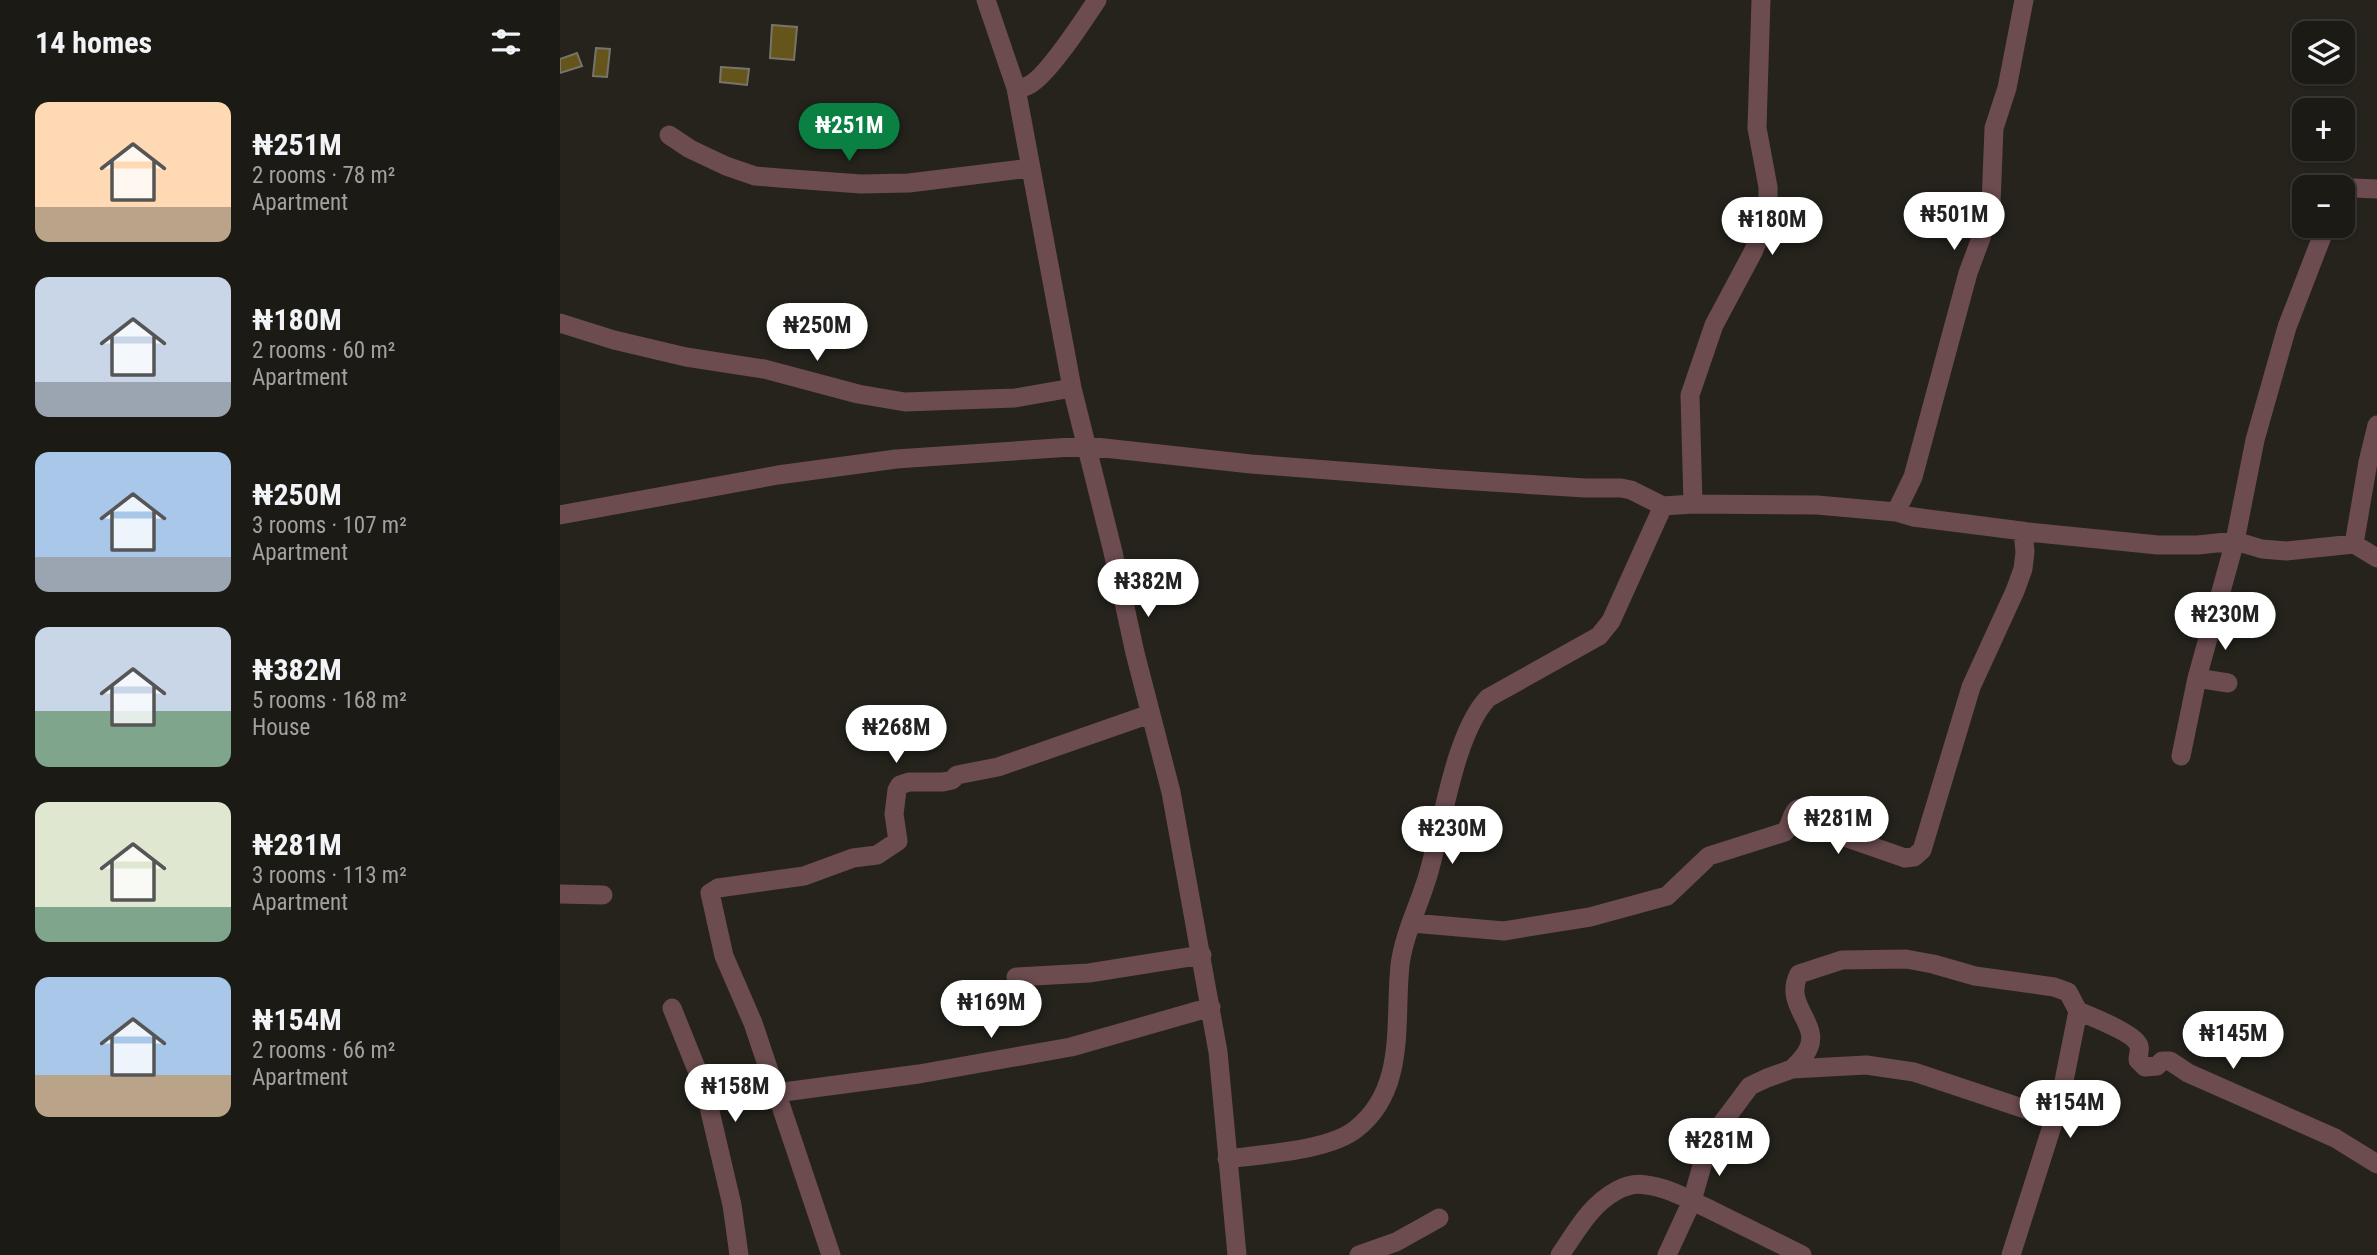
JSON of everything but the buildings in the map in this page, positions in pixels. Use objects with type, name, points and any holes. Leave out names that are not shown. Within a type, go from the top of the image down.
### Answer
[{"type":"street","points":[[986,0],[1016,88],[1072,388],[1171,792],[1218,1052],[1237,1255]]},
{"type":"street","points":[[1016,88],[1027,86],[1037,79],[1067,44],[1097,0]]},
{"type":"street","points":[[1693,503],[1690,395],[1714,325],[1753,252],[1768,207],[1768,187],[1757,128],[1761,0]]},
{"type":"street","points":[[1896,512],[1913,477],[1968,273],[1990,204],[1994,128],[2007,88],[2020,1]]},
{"type":"street","points":[[669,135],[690,149],[755,176],[861,184],[909,183],[1030,168]]},
{"type":"street","points":[[2355,188],[2377,189]]},
{"type":"street","points":[[2181,756],[2197,678],[2235,541],[2255,440],[2287,327],[2321,238]]},
{"type":"street","points":[[560,323],[614,340],[764,369],[858,394],[905,402],[1014,398],[1072,388]]},
{"type":"street","points":[[2354,544],[2377,425]]},
{"type":"street","points":[[560,515],[778,475],[896,459],[1086,446],[1196,459],[1416,477],[1621,488],[1631,490],[1663,506],[1693,503],[1817,505],[1896,512],[1913,517],[2022,531],[2158,545],[2235,541],[2274,550],[2354,544],[2377,558]]},
{"type":"street","points":[[1227,1159],[1322,1144],[1342,1138],[1357,1129],[1386,1092],[1398,1035],[1401,963],[1469,725],[1479,707],[1488,698],[1599,636],[1611,621],[1663,506]]},
{"type":"street","points":[[1412,923],[1504,931],[1590,917],[1667,895],[1709,856],[1785,832],[1790,826],[1792,814],[1803,807],[1812,809],[1825,826],[1836,834],[1905,858],[1914,857],[1922,850],[1971,687],[2025,562],[2022,531]]},
{"type":"street","points":[[2197,678],[2228,683]]},
{"type":"street","points":[[831,1255],[750,1013],[724,956],[710,893],[718,888],[804,876],[853,858],[877,855],[898,841],[894,814],[900,785],[909,782],[943,782],[952,780],[957,775],[998,767],[1150,714]]},
{"type":"street","points":[[560,894],[603,895]]},
{"type":"street","points":[[1016,978],[1089,974],[1202,955]]},
{"type":"street","points":[[1792,1069],[1808,1051],[1811,1041],[1794,994],[1794,984],[1799,975],[1842,960],[1906,959],[1975,976],[2054,987],[2068,992],[2078,1011],[2135,1040],[2140,1048],[2138,1060],[2145,1067],[2152,1068],[2162,1061],[2170,1061],[2188,1073],[2335,1138],[2377,1164]]},
{"type":"street","points":[[776,1093],[919,1074],[1071,1046],[1211,1007]]},
{"type":"street","points":[[672,1008],[705,1090],[732,1205],[739,1255]]},
{"type":"street","points":[[2011,1255],[2055,1119],[2078,1011]]},
{"type":"street","points":[[1667,1255],[1692,1201],[1703,1162],[1730,1110],[1750,1086],[1792,1069],[1866,1065],[1914,1072],[2055,1119]]},
{"type":"street","points":[[1560,1255],[1587,1213],[1615,1192],[1643,1184],[1656,1186],[1692,1201],[1802,1255]]},
{"type":"street","points":[[1359,1255],[1396,1242],[1439,1218]]}]
